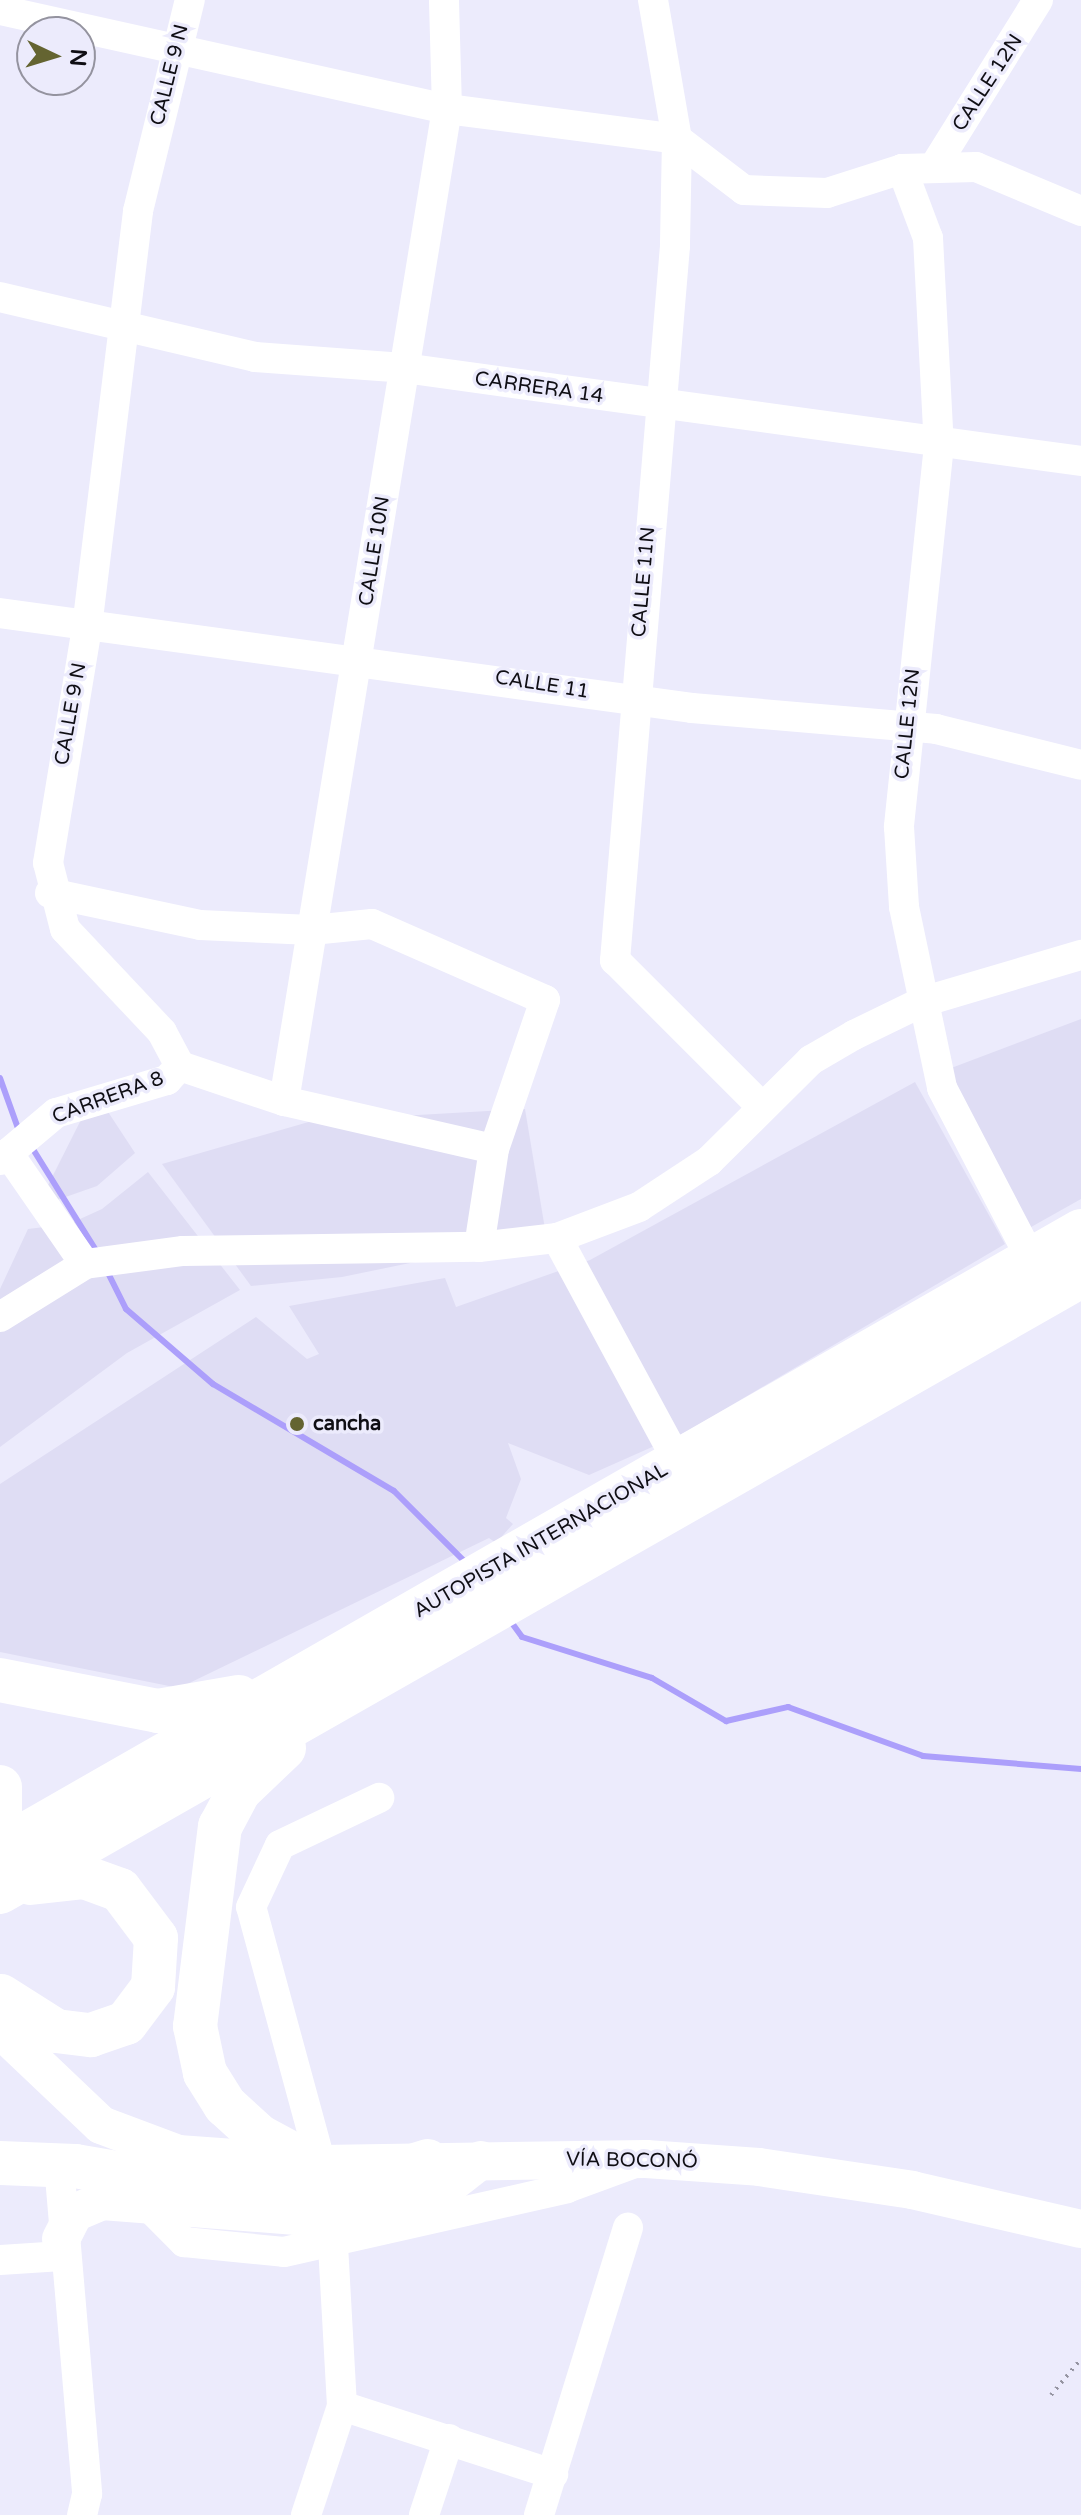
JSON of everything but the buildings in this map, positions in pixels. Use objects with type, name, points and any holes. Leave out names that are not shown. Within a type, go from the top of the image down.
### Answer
[{"type":"highway","name":"AUTOPISTA INTERNACIONAL","points":[[4,1876],[309,1674],[1081,1231]]},
{"type":"highway","name":"AUTOPISTA INTERNACIONAL","points":[[4,1876],[376,1674],[1081,1276]]},
{"type":"highway","points":[[0,1680],[170,1712],[309,1674]]},
{"type":"highway","points":[[315,2164],[237,2117],[211,2085],[197,2050],[218,1840],[248,1780],[376,1674]]},
{"type":"highway","points":[[0,1787],[0,1811]]},
{"type":"highway","points":[[0,2007],[56,2031],[99,2034],[133,2017],[158,1969],[148,1921],[110,1884],[71,1877],[4,1876]]},
{"type":"highway","points":[[0,2163],[59,2165],[263,2198],[341,2188],[428,2161]]},
{"type":"main road","name":"VÍA BOCONÓ","points":[[0,2007],[82,2087],[178,2154],[315,2164],[646,2159],[912,2190],[1081,2229]]},
{"type":"main road","points":[[62,2248],[85,2205],[144,2202],[265,2234],[440,2192],[481,2160]]},
{"type":"street","name":"CALLE 9 N","points":[[180,1066],[162,1032],[65,929],[50,893],[58,784],[87,627],[121,325],[175,48],[190,0]]},
{"type":"street","name":"CALLE 10N","points":[[284,1101],[447,109],[444,0]]},
{"type":"street","name":"CALLE 11N","points":[[653,0],[677,139],[660,406],[615,960],[761,1106]]},
{"type":"street","name":"CALLE 12N","points":[[936,164],[1038,0]]},
{"type":"street","points":[[0,10],[447,109],[677,139],[744,190],[827,193],[902,169],[936,164],[976,167],[1081,211]]},
{"type":"street","name":"CALLE 12N","points":[[902,169],[928,238],[939,445],[907,726],[899,827],[922,1002],[942,1088],[1031,1259]]},
{"type":"street","name":"CARRERA 14","points":[[0,297],[255,357],[404,368],[939,445],[1081,461]]},
{"type":"street","name":"CALLE 11","points":[[0,613],[87,627],[358,657],[634,699],[907,726],[1081,765]]},
{"type":"street","points":[[50,893],[200,925],[312,930],[372,924],[545,1000],[494,1149],[479,1247]]},
{"type":"street","points":[[0,1317],[85,1264],[183,1251],[479,1247],[557,1238],[639,1207],[698,1169],[811,1060],[922,1002],[1081,955]]},
{"type":"street","points":[[180,1066],[284,1101],[494,1149]]},
{"type":"street","name":"CARRERA 8","points":[[4,1156],[56,1113],[167,1080],[180,1066]]},
{"type":"street","points":[[4,1156],[85,1264]]},
{"type":"street","points":[[557,1238],[678,1462]]},
{"type":"street","points":[[315,2164],[251,1907],[280,1845],[379,1798]]},
{"type":"street","points":[[265,2234],[333,2243],[567,2188],[646,2159]]},
{"type":"street","points":[[59,2165],[62,2248],[87,2494],[82,2515]]},
{"type":"street","points":[[539,2515],[628,2227]]},
{"type":"street","points":[[0,2242],[62,2248]]},
{"type":"street","points":[[306,2515],[342,2406],[333,2243]]},
{"type":"street","points":[[0,2260],[62,2248]]},
{"type":"street","points":[[342,2406],[553,2474]]},
{"type":"street","points":[[424,2515],[449,2439]]},
{"type":"path","points":[[1051,2395],[1081,2359]]},
{"type":"shaded area","points":[[1081,1019],[1081,1199],[1024,1231],[938,1073]]},
{"type":"shaded area","points":[[915,1082],[1005,1244],[686,1432],[589,1475],[508,1443],[521,1479],[506,1518],[513,1524],[496,1543],[489,1538],[179,1688],[0,1652],[0,1484],[256,1317],[307,1359],[319,1354],[289,1306],[445,1278],[456,1307],[590,1260]]},
{"type":"shaded area","points":[[95,1092],[135,1153],[97,1186],[37,1207]]},
{"type":"shaded area","points":[[525,1109],[546,1235],[342,1277],[251,1286],[162,1164],[312,1121]]},
{"type":"shaded area","points":[[148,1172],[240,1290],[127,1353],[0,1447],[0,1289],[28,1229],[69,1224],[102,1209]]},
{"type":"waterway","points":[[0,1078],[19,1131]]},
{"type":"waterway","points":[[31,1146],[97,1252]]},
{"type":"waterway","points":[[106,1269],[126,1309],[213,1384],[394,1491],[468,1565]]},
{"type":"waterway","points":[[509,1619],[522,1637],[652,1678],[726,1721],[788,1707],[923,1756],[1081,1769]]},
{"type":"place","name":"cancha","points":[[297,1424]]}]
